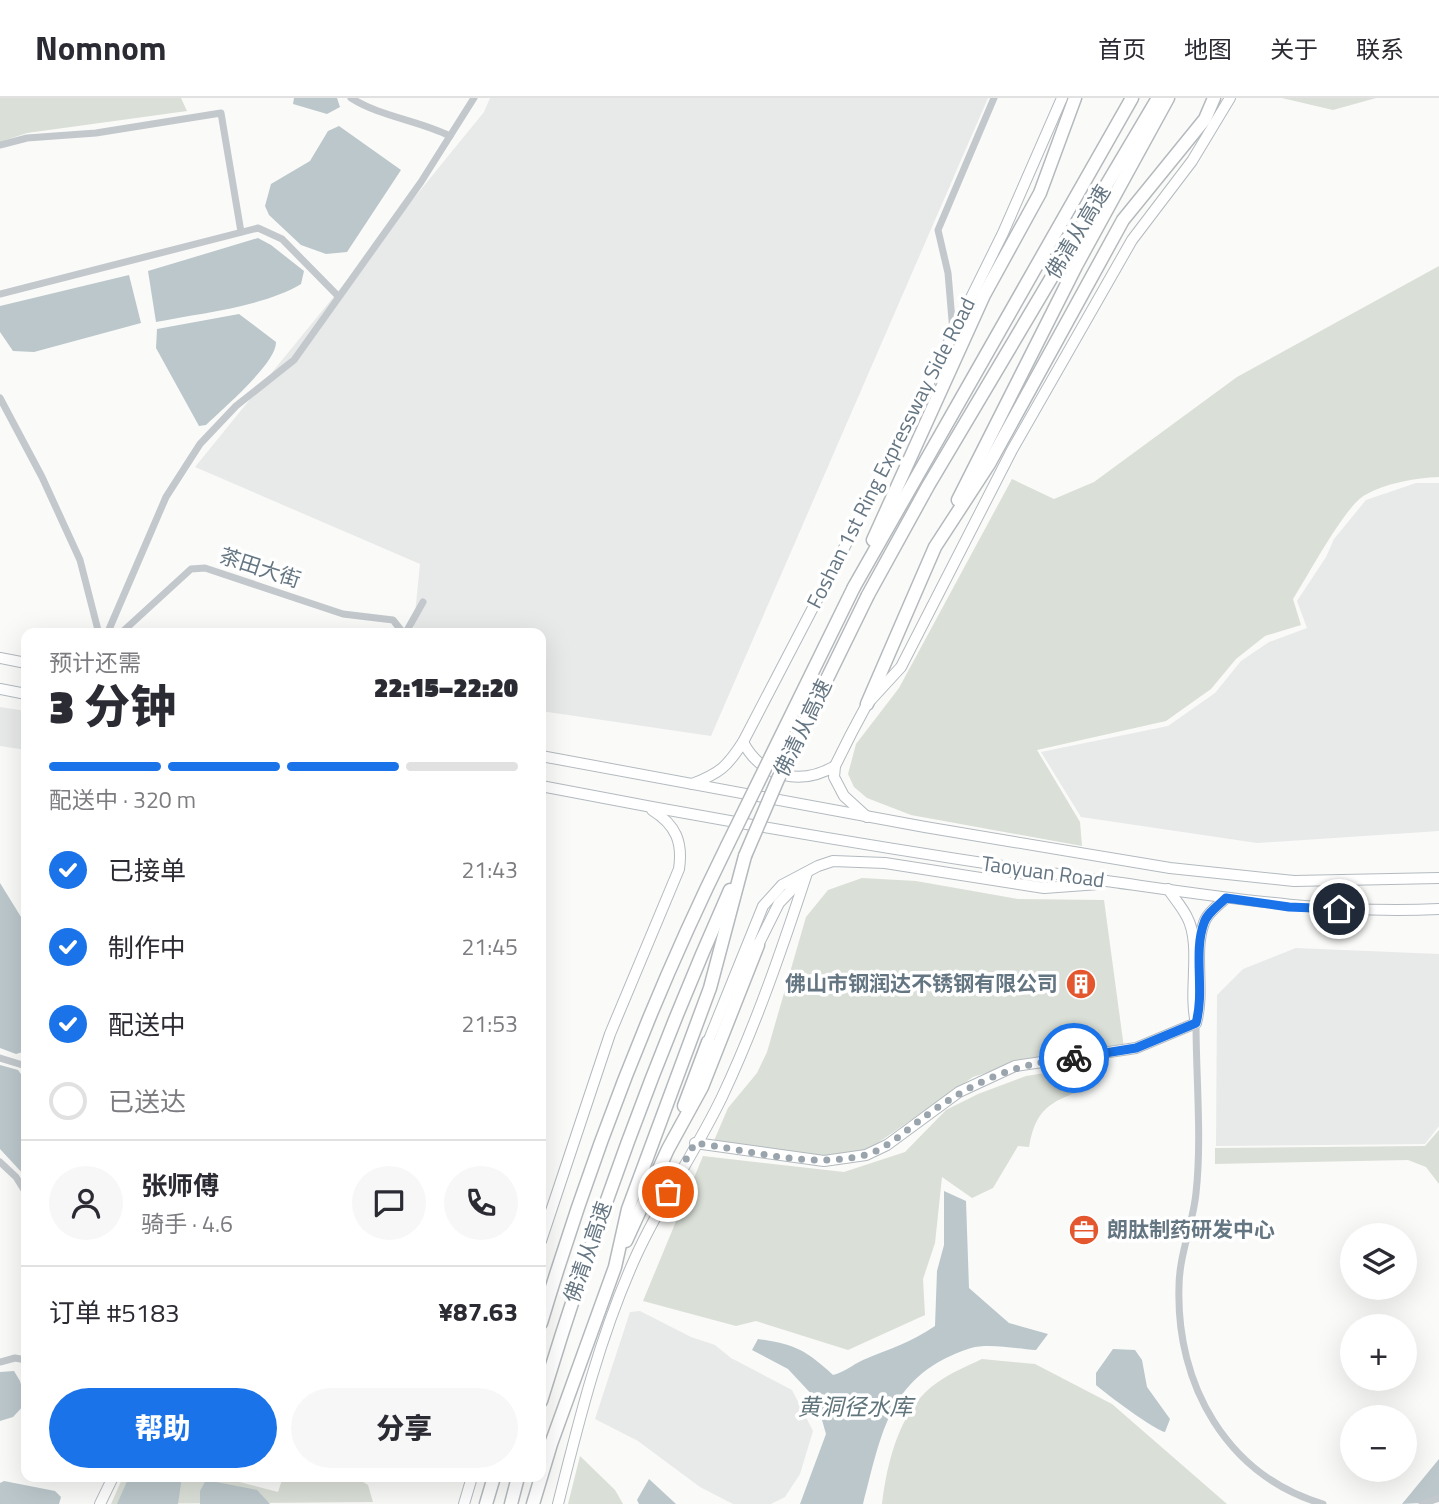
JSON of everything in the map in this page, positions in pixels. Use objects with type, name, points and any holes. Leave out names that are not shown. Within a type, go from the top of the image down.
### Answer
[{"type":"highway","points":[[862,571],[883,513],[984,295],[1040,193],[1075,98]]},
{"type":"highway","name":"佛清从高速","points":[[546,1309],[641,1040],[701,899],[862,571],[1132,98]]},
{"type":"highway","name":"佛清从高速","points":[[546,1385],[587,1254],[649,1082],[783,767],[868,595],[941,463],[1158,98]]},
{"type":"highway","points":[[867,704],[935,547],[1058,301],[1168,98]]},
{"type":"highway","points":[[935,547],[989,464],[1123,220],[1205,119],[1214,98]]},
{"type":"highway","points":[[615,1266],[628,1209],[710,988],[745,856]]},
{"type":"highway","points":[[668,1149],[702,1087],[758,945]]},
{"type":"highway","points":[[546,1465],[615,1266],[668,1149],[708,1042]]},
{"type":"highway","points":[[542,1504],[566,1404]]},
{"type":"highway","points":[[486,1504],[493,1482]]},
{"type":"highway","points":[[511,1504],[517,1482]]},
{"type":"highway","points":[[533,1504],[540,1482]]},
{"type":"main road","name":"Foshan 1st Ring Expressway Side Road","points":[[691,784],[716,775],[728,766],[743,742],[884,474],[1003,233],[1062,98]]},
{"type":"main road","points":[[868,817],[839,788],[834,777],[835,766],[867,704],[901,667],[1012,450],[1132,240],[1192,161],[1230,98]]},
{"type":"main road","points":[[0,658],[21,662]]},
{"type":"main road","points":[[0,689],[21,693]]},
{"type":"main road","points":[[743,742],[756,761],[786,777],[821,774],[835,766]]},
{"type":"main road","name":"Taoyuan Road","points":[[546,757],[868,817],[1170,868],[1294,881],[1439,878]]},
{"type":"main road","name":"Taoyuan Road","points":[[546,787],[927,855],[1226,898],[1302,907],[1388,912],[1439,909]]},
{"type":"main road","points":[[546,1226],[610,1034],[679,869],[680,841],[675,830],[666,818],[649,807]]},
{"type":"main road","points":[[708,1042],[762,906],[782,885],[833,861],[885,863],[1044,888],[1117,882]]},
{"type":"main road","points":[[758,945],[779,903],[807,873]]},
{"type":"main road","points":[[558,1504],[598,1354],[636,1257],[721,1098],[769,986],[807,873]]},
{"type":"main road","points":[[1168,889],[1188,918],[1193,932],[1192,1006],[1196,1023]]},
{"type":"main road","points":[[1196,1023],[1201,1006],[1201,933],[1205,920],[1226,898]]},
{"type":"main road","points":[[695,1143],[824,1161],[866,1154],[887,1144],[959,1092],[1015,1066],[1136,1048],[1196,1023]]},
{"type":"main road","points":[[100,1504],[111,1482]]},
{"type":"main road","points":[[464,1504],[471,1482]]},
{"type":"street","points":[[351,98],[368,109],[426,124],[450,136]]},
{"type":"street","points":[[110,628],[166,497],[200,444],[236,406],[294,360],[474,98]]},
{"type":"street","points":[[953,331],[948,272],[937,230],[994,98]]},
{"type":"street","points":[[0,145],[27,138],[96,132],[221,113],[241,232]]},
{"type":"street","points":[[0,294],[258,228],[282,239],[338,296]]},
{"type":"street","points":[[0,398],[42,477],[80,560],[97,628]]},
{"type":"street","name":"茶田大街","points":[[127,628],[191,569],[205,568],[343,614],[393,620],[399,628]]},
{"type":"street","points":[[408,628],[423,602]]},
{"type":"street","points":[[1196,1023],[1196,1193],[1178,1284],[1180,1327],[1188,1365],[1218,1431],[1241,1460],[1286,1488],[1323,1504]]},
{"type":"street","points":[[0,1058],[21,1064]]},
{"type":"street","points":[[0,1162],[21,1185]]},
{"type":"street","points":[[0,1362],[15,1357],[21,1359]]},
{"type":"street","points":[[1422,1504],[1439,1499]]},
{"type":"shaded area","points":[[0,98],[181,98],[187,111],[27,133],[0,142]]},
{"type":"shaded area","points":[[490,98],[988,98],[711,736],[546,712],[546,628],[414,628],[420,564],[195,467],[484,112]]},
{"type":"shaded area","points":[[1282,98],[1376,98],[1333,110]]},
{"type":"shaded area","points":[[1439,266],[1439,477],[1391,484],[1365,495],[1356,502],[1337,527],[1293,599],[1301,625],[1265,636],[1236,659],[1211,689],[1166,721],[1037,750],[1080,822],[1082,846],[911,815],[867,798],[854,787],[848,774],[856,744],[899,688],[1012,479],[1054,499],[1094,482],[1237,377]]},
{"type":"shaded area","points":[[1416,483],[1439,483],[1439,831],[1257,843],[1081,817],[1041,752],[1168,726],[1215,693],[1241,661],[1269,642],[1307,628],[1297,601],[1326,557],[1334,539],[1366,500]]},
{"type":"shaded area","points":[[0,707],[21,710],[21,749],[0,746]]},
{"type":"shaded area","points":[[862,878],[916,881],[1018,899],[1104,900],[1124,1048],[1021,1062],[973,1077],[869,1149],[824,1158],[713,1143],[728,1108],[757,1073],[767,1052],[806,917],[828,890]]},
{"type":"shaded area","points":[[1296,948],[1439,954],[1439,1126],[1425,1144],[1216,1146],[1217,995],[1243,969]]},
{"type":"shaded area","points":[[1088,1066],[1090,1087],[1066,1096],[1042,1113],[1036,1122],[1029,1147],[1018,1146],[993,1188],[972,1198],[942,1177],[935,1243],[923,1279],[925,1315],[848,1350],[756,1321],[736,1326],[643,1301],[703,1156],[844,1172],[905,1152],[946,1110],[978,1094],[1026,1076]]},
{"type":"shaded area","points":[[1439,1130],[1439,1184],[1426,1167],[1408,1160],[1215,1164],[1215,1148],[1425,1146]]},
{"type":"shaded area","points":[[640,1311],[691,1337],[715,1345],[731,1358],[792,1390],[813,1431],[800,1474],[785,1497],[771,1504],[733,1504],[700,1487],[638,1441],[595,1419],[630,1312]]},
{"type":"shaded area","points":[[982,1359],[1035,1364],[1112,1404],[1227,1504],[882,1504],[892,1454],[914,1406],[938,1382]]},
{"type":"shaded area","points":[[580,1456],[615,1490],[623,1504],[568,1504]]},
{"type":"shaded area","points":[[121,1482],[239,1482],[278,1492],[281,1482],[363,1482],[368,1485],[373,1502],[111,1504]]},
{"type":"water","points":[[294,98],[337,98],[340,107],[327,114],[293,104]]},
{"type":"water","points":[[339,126],[401,170],[347,252],[326,254],[301,245],[269,215],[265,206],[271,184],[310,161],[328,131]]},
{"type":"water","points":[[258,238],[304,271],[301,284],[250,304],[156,322],[148,271]]},
{"type":"water","points":[[129,275],[141,323],[34,352],[13,351],[0,332],[0,306]]},
{"type":"water","points":[[239,314],[276,342],[274,351],[268,362],[247,385],[206,425],[199,426],[156,348],[157,329]]},
{"type":"water","points":[[0,883],[21,917],[21,1052],[16,1054],[0,1048]]},
{"type":"water","points":[[0,1065],[18,1070],[21,1074],[21,1172],[0,1149]]},
{"type":"water","name":"黄洞径水库","points":[[944,1191],[966,1201],[969,1288],[1009,1323],[1048,1334],[1036,1350],[995,1346],[971,1348],[944,1359],[922,1373],[893,1409],[876,1453],[863,1504],[800,1504],[826,1434],[816,1399],[788,1369],[752,1350],[758,1339],[781,1343],[807,1354],[833,1375],[909,1341],[935,1326],[937,1271],[944,1245]]},
{"type":"water","points":[[1113,1349],[1135,1350],[1142,1360],[1147,1387],[1170,1419],[1165,1432],[1142,1419],[1096,1385],[1096,1373]]},
{"type":"water","points":[[14,1371],[20,1381],[21,1408],[13,1417],[0,1421],[0,1372]]},
{"type":"water","points":[[1439,1459],[1439,1502],[1402,1504]]},
{"type":"water","points":[[649,1479],[676,1504],[639,1504],[637,1500]]},
{"type":"water","points":[[4,1481],[55,1491],[61,1497],[59,1504],[0,1504],[0,1483]]},
{"type":"water","points":[[127,1482],[181,1483],[178,1504],[117,1504]]},
{"type":"water","points":[[205,1482],[216,1482],[257,1490],[270,1504],[200,1504],[200,1491]]},
{"type":"way so far","points":[[668,1192],[695,1143],[824,1161],[866,1154],[887,1144],[959,1092],[1015,1066],[1042,1060],[1074,1058]]},
{"type":"place","name":"佛山市钢润达不锈钢有限公司","points":[[1081,984]]},
{"type":"place","name":"朗肽制药研发中心","points":[[1084,1230]]},
{"type":"route","points":[[1074,1058],[1136,1048],[1196,1023],[1201,1006],[1201,933],[1205,920],[1226,898],[1289,907],[1339,909]]}]
